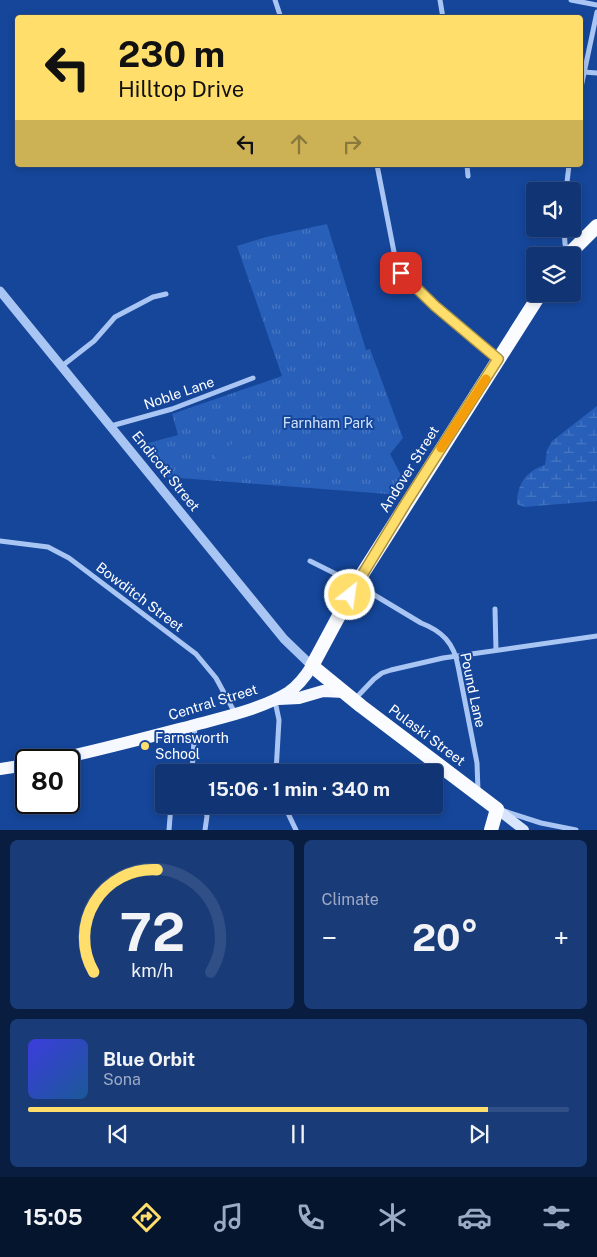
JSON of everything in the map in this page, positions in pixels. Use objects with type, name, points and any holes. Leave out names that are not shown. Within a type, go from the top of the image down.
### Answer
[{"type":"highway","points":[[576,247],[597,226]]},
{"type":"highway","name":"Andover Street","points":[[312,666],[356,584],[535,302]]},
{"type":"highway","name":"Pulaski Street","points":[[312,666],[497,809]]},
{"type":"highway","points":[[490,830],[497,809]]},
{"type":"main road","name":"Central Street","points":[[80,753],[236,714],[275,699],[296,686],[312,666]]},
{"type":"main road","points":[[275,699],[299,698],[323,691],[349,696]]},
{"type":"main road","points":[[0,769],[15,767]]},
{"type":"main road","name":"Pulaski Street","points":[[497,809],[524,830]]},
{"type":"street","points":[[275,0],[280,15]]},
{"type":"street","points":[[440,0],[442,15]]},
{"type":"street","points":[[571,0],[597,5]]},
{"type":"street","points":[[583,77],[597,12]]},
{"type":"street","points":[[584,72],[597,73]]},
{"type":"street","points":[[377,167],[391,242],[401,273],[435,306],[498,359]]},
{"type":"street","points":[[467,167],[468,176]]},
{"type":"street","points":[[567,182],[569,167]]},
{"type":"street","name":"Endicott Street","points":[[0,291],[284,639],[312,666]]},
{"type":"street","points":[[62,366],[94,341],[115,317],[153,297],[166,294]]},
{"type":"street","name":"Noble Lane","points":[[112,426],[172,410],[253,378]]},
{"type":"street","name":"Bowditch Street","points":[[0,541],[48,547],[69,558],[196,654],[216,678],[236,714]]},
{"type":"street","name":"Pound Lane","points":[[310,561],[356,584],[438,631],[449,642],[457,656],[477,763],[478,793]]},
{"type":"street","points":[[495,609],[496,650]]},
{"type":"street","points":[[349,696],[382,673],[443,658],[597,636]]},
{"type":"street","points":[[275,699],[279,720],[276,764]]},
{"type":"street","points":[[192,764],[195,725]]},
{"type":"street","points":[[497,809],[540,824],[576,830]]},
{"type":"street","points":[[169,830],[170,814]]},
{"type":"street","points":[[206,814],[206,830]]},
{"type":"street","points":[[288,814],[296,830]]},
{"type":"green space","name":"Farnham Park","points":[[327,224],[366,350],[370,349],[403,438],[390,454],[406,485],[400,495],[167,477],[141,445],[178,435],[172,414],[282,376],[237,246],[266,237]]},
{"type":"green space","points":[[597,406],[597,501],[524,507],[517,504],[521,484],[533,471],[545,465],[547,450],[552,441]]},
{"type":"green space","points":[[243,438],[251,453],[222,468],[214,454]]},
{"type":"slow traffic","points":[[441,448],[486,379]]},
{"type":"place","name":"Farnsworth School","points":[[145,746]]},
{"type":"route","points":[[350,595],[498,359],[435,306],[401,273]]}]
